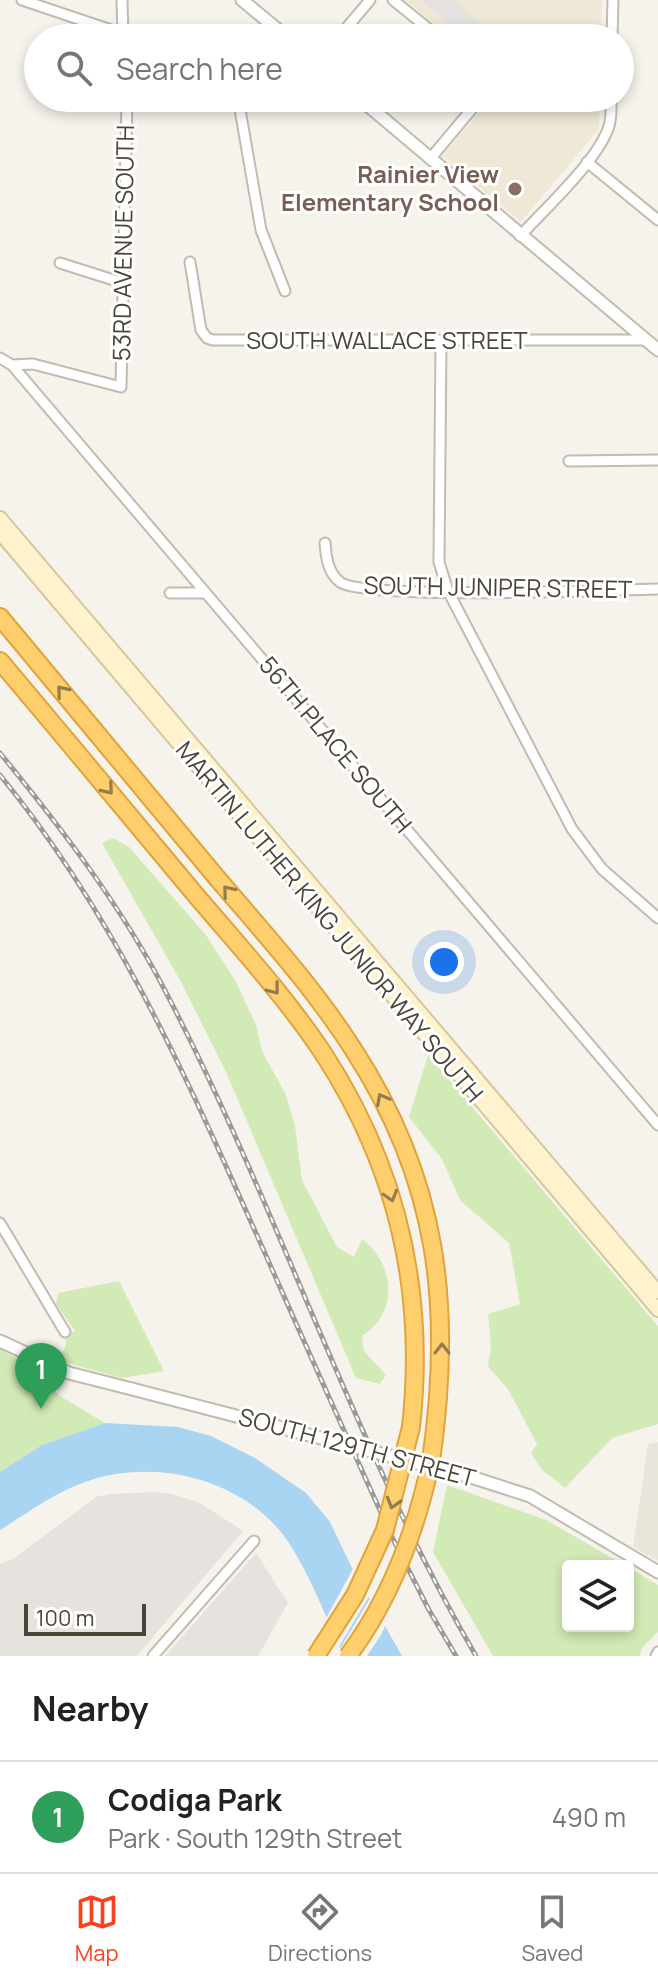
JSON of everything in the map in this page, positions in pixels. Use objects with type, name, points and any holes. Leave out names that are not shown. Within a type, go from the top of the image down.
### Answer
[{"type":"highway","points":[[0,617],[305,983],[352,1047],[396,1125],[425,1208],[441,1310],[442,1361],[431,1461],[421,1507],[389,1589],[348,1656]]},
{"type":"highway","points":[[0,661],[274,988],[322,1051],[370,1137],[392,1195],[403,1238],[416,1328],[411,1427],[385,1530],[355,1595],[316,1656]]},
{"type":"main road","name":"MARTIN LUTHER KING JUNIOR WAY SOUTH","points":[[0,518],[658,1292]]},
{"type":"main road","name":"MARTIN LUTHER KING JUNIOR WAY SOUTH","points":[[0,533],[658,1310]]},
{"type":"street","points":[[22,0],[89,24]]},
{"type":"street","points":[[122,0],[123,24]]},
{"type":"street","points":[[242,0],[271,24]]},
{"type":"street","points":[[350,24],[370,0]]},
{"type":"street","points":[[393,0],[423,24]]},
{"type":"street","points":[[612,24],[613,0]]},
{"type":"street","name":"53RD AVENUE SOUTH","points":[[12,365],[33,364],[121,387],[127,112]]},
{"type":"street","points":[[240,112],[261,230],[285,291]]},
{"type":"street","points":[[375,112],[658,350]]},
{"type":"street","points":[[430,159],[469,112]]},
{"type":"street","points":[[520,236],[587,162],[609,128],[610,112]]},
{"type":"street","points":[[587,162],[658,220]]},
{"type":"street","name":"SOUTH WALLACE STREET","points":[[190,262],[200,326],[209,339],[441,342],[646,340]]},
{"type":"street","points":[[60,263],[123,283]]},
{"type":"street","points":[[441,342],[439,562],[448,591],[572,829],[602,869],[658,918]]},
{"type":"street","points":[[0,358],[12,365]]},
{"type":"street","name":"56TH PLACE SOUTH","points":[[12,365],[658,1125]]},
{"type":"street","points":[[569,461],[658,460]]},
{"type":"street","name":"SOUTH JUNIPER STREET","points":[[325,543],[327,561],[340,582],[348,586],[400,592],[658,589]]},
{"type":"street","points":[[170,593],[205,593]]},
{"type":"street","points":[[0,1223],[65,1332]]},
{"type":"street","name":"SOUTH 129TH STREET","points":[[0,1341],[69,1373],[471,1477],[530,1496],[658,1572]]},
{"type":"street","points":[[153,1656],[254,1541]]},
{"type":"shaded area","points":[[405,0],[602,0],[601,24],[433,24]]},
{"type":"shaded area","points":[[420,0],[454,0],[482,24],[448,24]]},
{"type":"shaded area","name":"Rainier View Elementary School","points":[[479,112],[600,112],[599,129],[521,222],[442,156]]},
{"type":"shaded area","points":[[658,1442],[658,1561],[633,1547],[648,1444]]},
{"type":"shaded area","points":[[154,1492],[200,1503],[243,1531],[137,1656],[0,1656],[0,1564],[13,1559],[96,1497]]},
{"type":"shaded area","points":[[256,1553],[288,1603],[258,1656],[165,1656]]},
{"type":"green space","points":[[113,838],[129,847],[206,935],[236,982],[256,1025],[262,1051],[286,1095],[295,1126],[302,1180],[337,1247],[354,1257],[362,1239],[381,1261],[386,1274],[387,1302],[374,1326],[362,1336],[364,1351],[386,1375],[380,1384],[356,1378],[226,1072],[181,982],[102,843]]},
{"type":"green space","points":[[428,1055],[658,1326],[658,1424],[612,1438],[565,1488],[542,1470],[531,1453],[537,1444],[508,1389],[488,1367],[491,1345],[488,1314],[520,1304],[509,1243],[460,1200],[442,1159],[409,1117]]},
{"type":"green space","points":[[119,1281],[164,1371],[122,1378],[53,1359],[65,1349],[66,1335],[75,1331],[56,1304],[58,1293]]},
{"type":"green space","points":[[0,1348],[34,1370],[60,1396],[105,1423],[42,1445],[0,1472]]},
{"type":"green space","points":[[447,1485],[546,1520],[616,1560],[562,1560],[562,1632],[634,1632],[634,1571],[658,1585],[658,1632],[642,1648],[640,1656],[493,1656],[433,1552]]},
{"type":"water","points":[[105,1423],[178,1427],[211,1436],[255,1458],[306,1493],[330,1522],[402,1656],[344,1656],[309,1578],[284,1536],[266,1516],[245,1500],[196,1479],[170,1473],[143,1472],[91,1480],[55,1495],[0,1530],[0,1472],[42,1445]]},
{"type":"pier","points":[[355,1565],[371,1593],[337,1650],[324,1622]]},
{"type":"pier","points":[[372,1595],[387,1622],[381,1635],[367,1656],[340,1656],[338,1652]]},
{"type":"railway","points":[[0,753],[85,863],[125,921],[160,981],[241,1149],[390,1491],[476,1656]]},
{"type":"railway","points":[[0,775],[75,878],[108,931],[167,1041],[394,1541],[456,1656]]},
{"type":"place","name":"Rainier View Elementary School","points":[[515,189]]},
{"type":"place","name":"Codiga Park","points":[[41,1409]]}]
